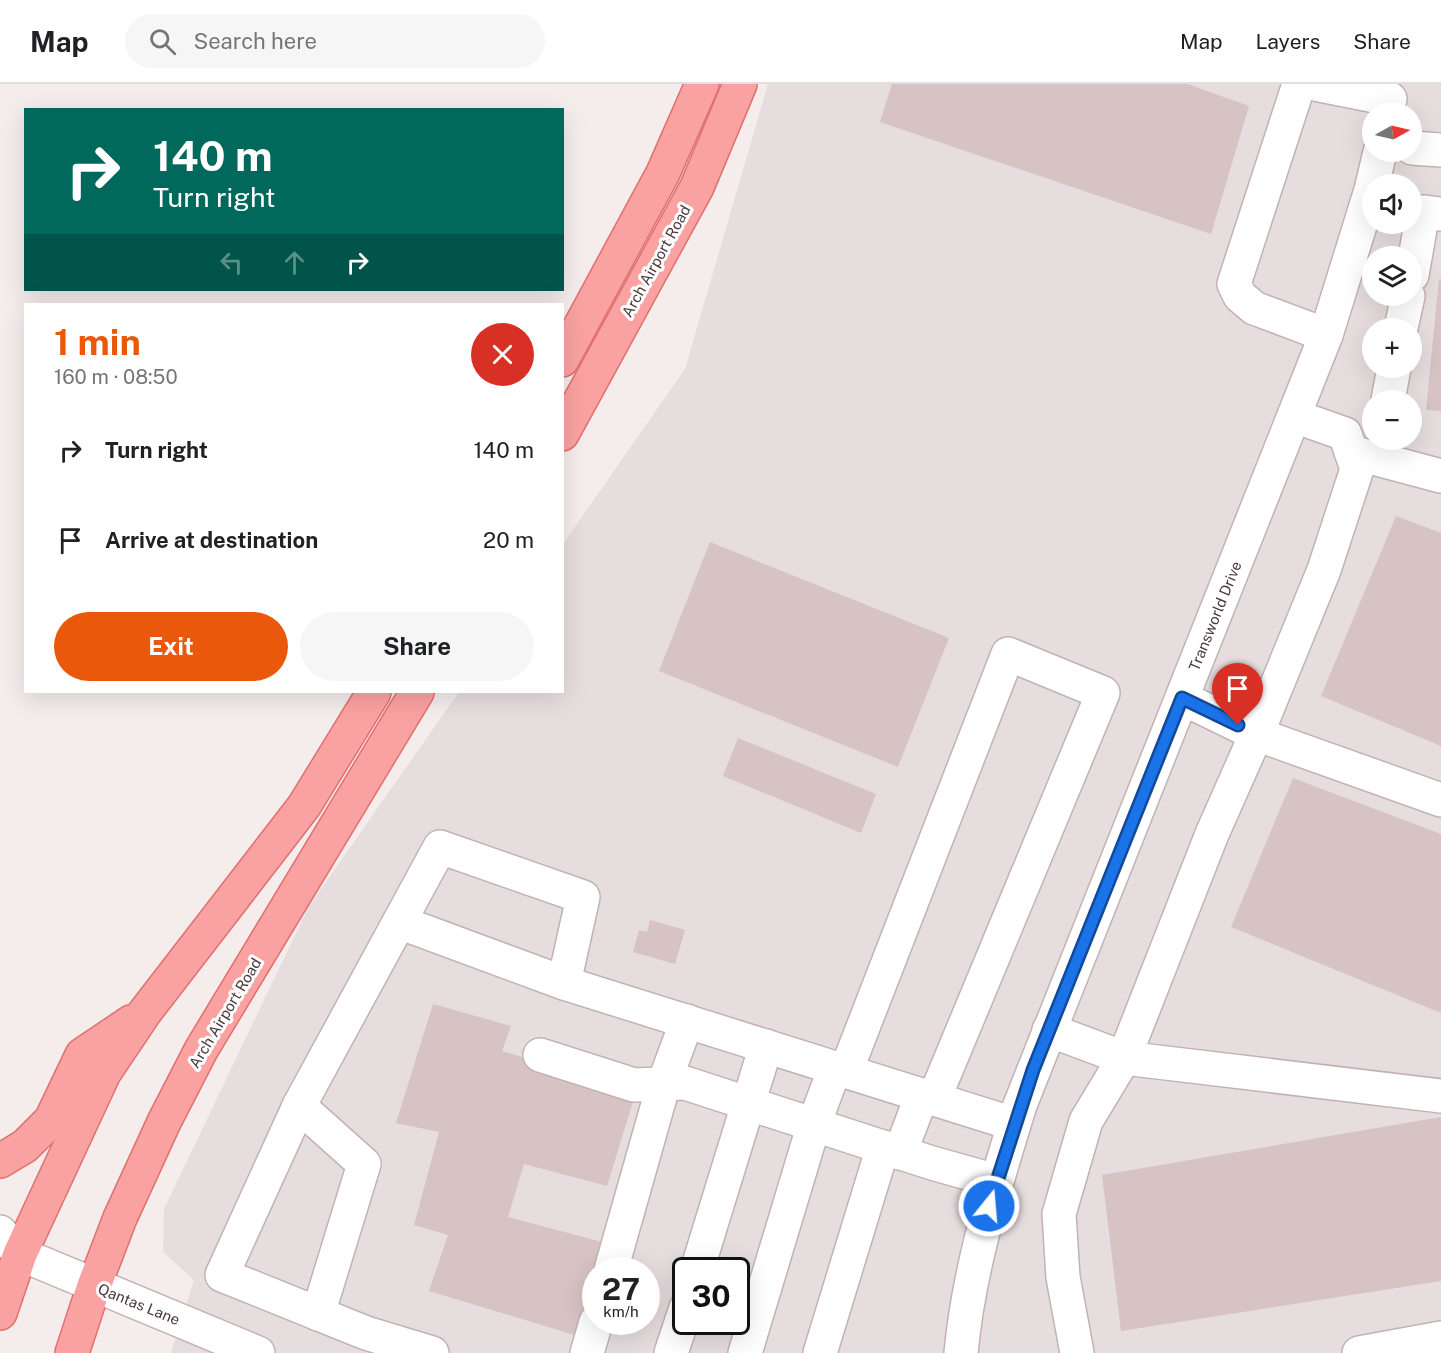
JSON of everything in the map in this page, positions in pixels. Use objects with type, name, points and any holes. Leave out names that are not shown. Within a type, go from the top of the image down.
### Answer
[{"type":"main road","points":[[564,356],[663,173],[702,84]]},
{"type":"main road","name":"Arch Airport Road","points":[[564,430],[697,187],[740,84]]},
{"type":"main road","points":[[0,1313],[7,1248],[104,1073],[145,1012],[304,806],[373,693]]},
{"type":"main road","name":"Arch Airport Road","points":[[72,1353],[120,1218],[164,1122],[201,1050],[416,693]]},
{"type":"main road","points":[[0,1161],[25,1146],[51,1120],[82,1055],[145,1012]]},
{"type":"street","points":[[1299,84],[1234,284],[1240,296],[1254,308],[1326,335]]},
{"type":"street","points":[[1315,84],[1391,99]]},
{"type":"street","points":[[1422,149],[1441,150]]},
{"type":"street","name":"Transworld Drive","points":[[961,1353],[975,1264],[996,1181],[1014,1124],[1049,1030],[1326,335],[1378,162]]},
{"type":"street","points":[[1417,246],[1423,212],[1441,214]]},
{"type":"street","points":[[1294,416],[1345,434],[1362,445]]},
{"type":"street","points":[[1077,1353],[1063,1277],[1059,1214],[1086,1120],[1124,1058],[1212,834],[1270,702],[1324,570],[1357,469],[1369,450],[1441,476]]},
{"type":"street","points":[[745,1353],[814,1124],[840,1070],[1008,654],[1103,693],[928,1097],[891,1150],[820,1353]]},
{"type":"street","points":[[1182,698],[1256,734],[1441,801]]},
{"type":"street","points":[[432,1353],[366,1333],[222,1275],[298,1106],[440,847],[583,897],[564,983]]},
{"type":"street","points":[[399,922],[564,983],[1014,1124]]},
{"type":"street","points":[[615,1257],[664,1083],[687,1021]]},
{"type":"street","points":[[1049,1030],[1124,1058],[1441,1096]]},
{"type":"street","points":[[701,1257],[766,1046]]},
{"type":"street","points":[[540,1055],[634,1085],[685,1083],[891,1150],[996,1181]]},
{"type":"street","points":[[298,1106],[364,1164],[318,1314]]},
{"type":"street","name":"Qantas Lane","points":[[7,1248],[258,1353]]},
{"type":"street","points":[[587,1353],[592,1335]]},
{"type":"street","points":[[671,1353],[677,1335]]},
{"type":"street","points":[[1359,1353],[1441,1338]]},
{"type":"shaded area","points":[[768,84],[1441,84],[1441,1353],[171,1353],[194,1280],[163,1252],[164,1209],[309,906],[458,693],[564,693],[564,543],[685,369]]},
{"type":"building","points":[[892,84],[1187,84],[1249,106],[1211,234],[880,122]]},
{"type":"building","points":[[1439,279],[1441,279],[1441,411],[1426,410]]},
{"type":"building","points":[[1396,516],[1441,533],[1441,746],[1321,696]]},
{"type":"building","points":[[710,542],[949,638],[898,767],[659,671]]},
{"type":"building","points":[[738,738],[876,794],[861,833],[723,776]]},
{"type":"building","points":[[1293,778],[1441,834],[1441,1013],[1231,927]]},
{"type":"building","points":[[650,920],[685,930],[675,964],[633,952],[639,930],[647,932]]},
{"type":"building","points":[[433,1004],[511,1026],[502,1051],[636,1092],[607,1186],[524,1164],[508,1217],[606,1243],[601,1257],[582,1257],[582,1323],[578,1336],[429,1291],[448,1235],[414,1225],[439,1132],[396,1123]]},
{"type":"building","points":[[1441,1117],[1441,1281],[1121,1331],[1102,1175]]},
{"type":"route","points":[[989,1206],[1033,1070],[1182,698],[1238,725]]}]
